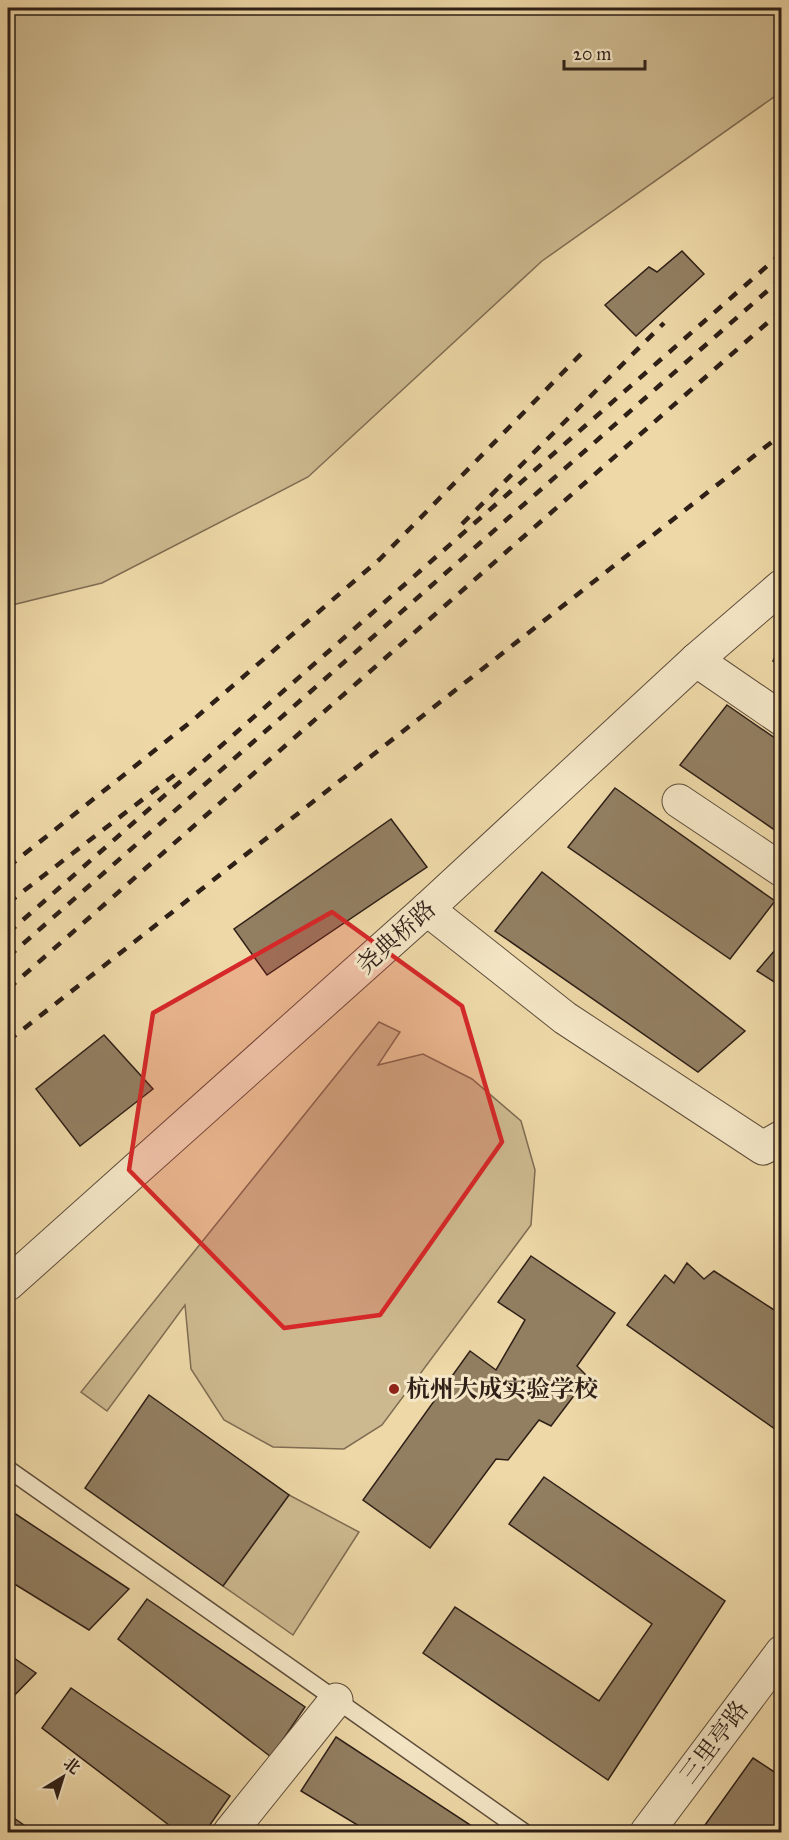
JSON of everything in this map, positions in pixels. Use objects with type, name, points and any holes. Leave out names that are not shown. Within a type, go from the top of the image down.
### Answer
[{"type":"street","name":"尧典桥路","points":[[8,1284],[427,909],[696,660],[782,586]]},
{"type":"street","points":[[696,660],[782,719]]},
{"type":"street","points":[[679,801],[782,870]]},
{"type":"street","points":[[427,909],[564,1018],[775,1148]]},
{"type":"street","name":"三里亭路","points":[[654,1830],[782,1652]]},
{"type":"street","points":[[230,1833],[336,1700]]},
{"type":"lane","points":[[8,1469],[524,1833]]},
{"type":"highlighted area","points":[[332,912],[462,1006],[502,1142],[380,1315],[284,1328],[129,1170],[153,1013]]},
{"type":"shaded area","points":[[8,8],[781,8],[781,92],[542,261],[308,477],[102,583],[8,606]]},
{"type":"shaded area","points":[[379,1022],[400,1032],[378,1065],[423,1054],[472,1079],[521,1121],[535,1170],[531,1225],[382,1425],[344,1449],[273,1447],[224,1420],[191,1369],[185,1305],[107,1411],[81,1392]]},
{"type":"shaded area","points":[[289,1495],[359,1532],[293,1635],[223,1586]]},
{"type":"building","points":[[682,251],[704,274],[636,336],[605,305],[649,267],[657,272]]},
{"type":"building","points":[[782,643],[782,667],[773,661]]},
{"type":"building","points":[[727,705],[782,743],[782,835],[680,765]]},
{"type":"building","points":[[615,788],[775,901],[730,959],[568,847]]},
{"type":"building","points":[[391,819],[427,867],[267,975],[234,929]]},
{"type":"building","points":[[542,872],[745,1031],[698,1072],[495,931]]},
{"type":"building","points":[[782,942],[782,987],[757,971]]},
{"type":"building","points":[[104,1035],[153,1089],[80,1146],[36,1089]]},
{"type":"building","points":[[531,1256],[615,1313],[577,1366],[588,1377],[551,1426],[539,1420],[508,1460],[496,1459],[430,1548],[363,1500],[470,1351],[496,1370],[525,1320],[498,1302]]},
{"type":"building","points":[[687,1263],[704,1279],[714,1271],[782,1315],[782,1434],[627,1325],[665,1275],[674,1283]]},
{"type":"building","points":[[149,1395],[289,1495],[223,1586],[85,1488]]},
{"type":"building","points":[[544,1477],[725,1601],[608,1780],[423,1653],[455,1607],[599,1701],[652,1624],[509,1524]]},
{"type":"building","points":[[8,1509],[129,1589],[89,1630],[8,1580]]},
{"type":"building","points":[[147,1599],[305,1707],[271,1757],[118,1639]]},
{"type":"building","points":[[8,1654],[36,1673],[8,1702]]},
{"type":"building","points":[[71,1688],[230,1796],[205,1832],[178,1832],[42,1728]]},
{"type":"building","points":[[336,1737],[481,1832],[369,1832],[301,1791]]},
{"type":"building","points":[[753,1758],[782,1777],[782,1832],[716,1832],[705,1825]]},
{"type":"building","points":[[8,1814],[34,1832],[8,1832]]},
{"type":"railway","points":[[8,933],[782,253]]},
{"type":"railway","points":[[8,957],[782,278]]},
{"type":"railway","points":[[8,989],[782,310]]},
{"type":"railway","points":[[462,524],[664,323]]},
{"type":"railway","points":[[8,867],[193,720],[380,559],[583,352]]},
{"type":"railway","points":[[8,1041],[782,434]]},
{"type":"railway","points":[[8,903],[177,773]]},
{"type":"place","name":"杭州大成实验学校","points":[[394,1389]]}]
